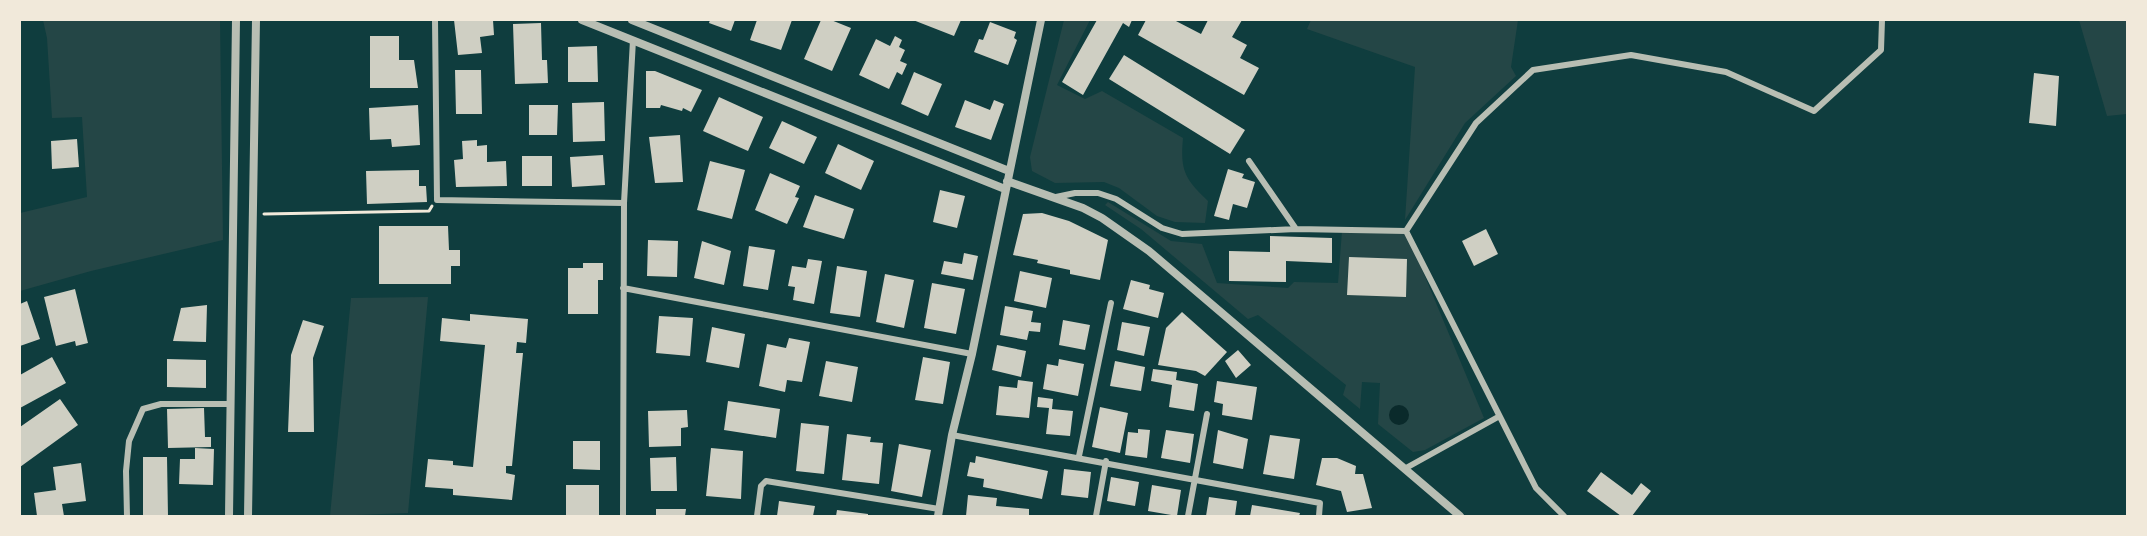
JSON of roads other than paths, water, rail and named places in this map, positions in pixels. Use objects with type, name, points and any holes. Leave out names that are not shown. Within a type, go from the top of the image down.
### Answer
[{"type":"street","points":[[229,516],[236,20]]},
{"type":"street","points":[[248,516],[256,20]]},
{"type":"street","points":[[435,20],[437,200],[624,203]]},
{"type":"street","points":[[582,20],[1006,185],[1053,198],[1102,218],[1149,251],[1460,516]]},
{"type":"street","points":[[632,20],[1009,171]]},
{"type":"street","points":[[757,516],[761,486],[766,481],[938,513],[952,435],[972,354],[1041,20]]},
{"type":"street","points":[[1406,231],[1476,123],[1533,70],[1631,55],[1726,72],[1814,111],[1881,50],[1882,20]]},
{"type":"street","points":[[623,516],[624,203],[633,40]]},
{"type":"street","points":[[1249,161],[1296,229]]},
{"type":"street","points":[[1053,198],[1076,193],[1098,193],[1116,199],[1162,228],[1182,234],[1296,229],[1406,231]]},
{"type":"street","points":[[1406,231],[1498,417],[1536,488],[1564,516]]},
{"type":"street","points":[[623,288],[972,354]]},
{"type":"street","points":[[1079,456],[1111,303]]},
{"type":"street","points":[[127,516],[126,471],[129,441],[143,409],[161,404],[231,404]]},
{"type":"street","points":[[1188,516],[1207,414]]},
{"type":"street","points":[[1406,468],[1498,417]]},
{"type":"street","points":[[952,435],[1079,456],[1320,503],[1319,516]]},
{"type":"street","points":[[1096,516],[1106,462]]}]
